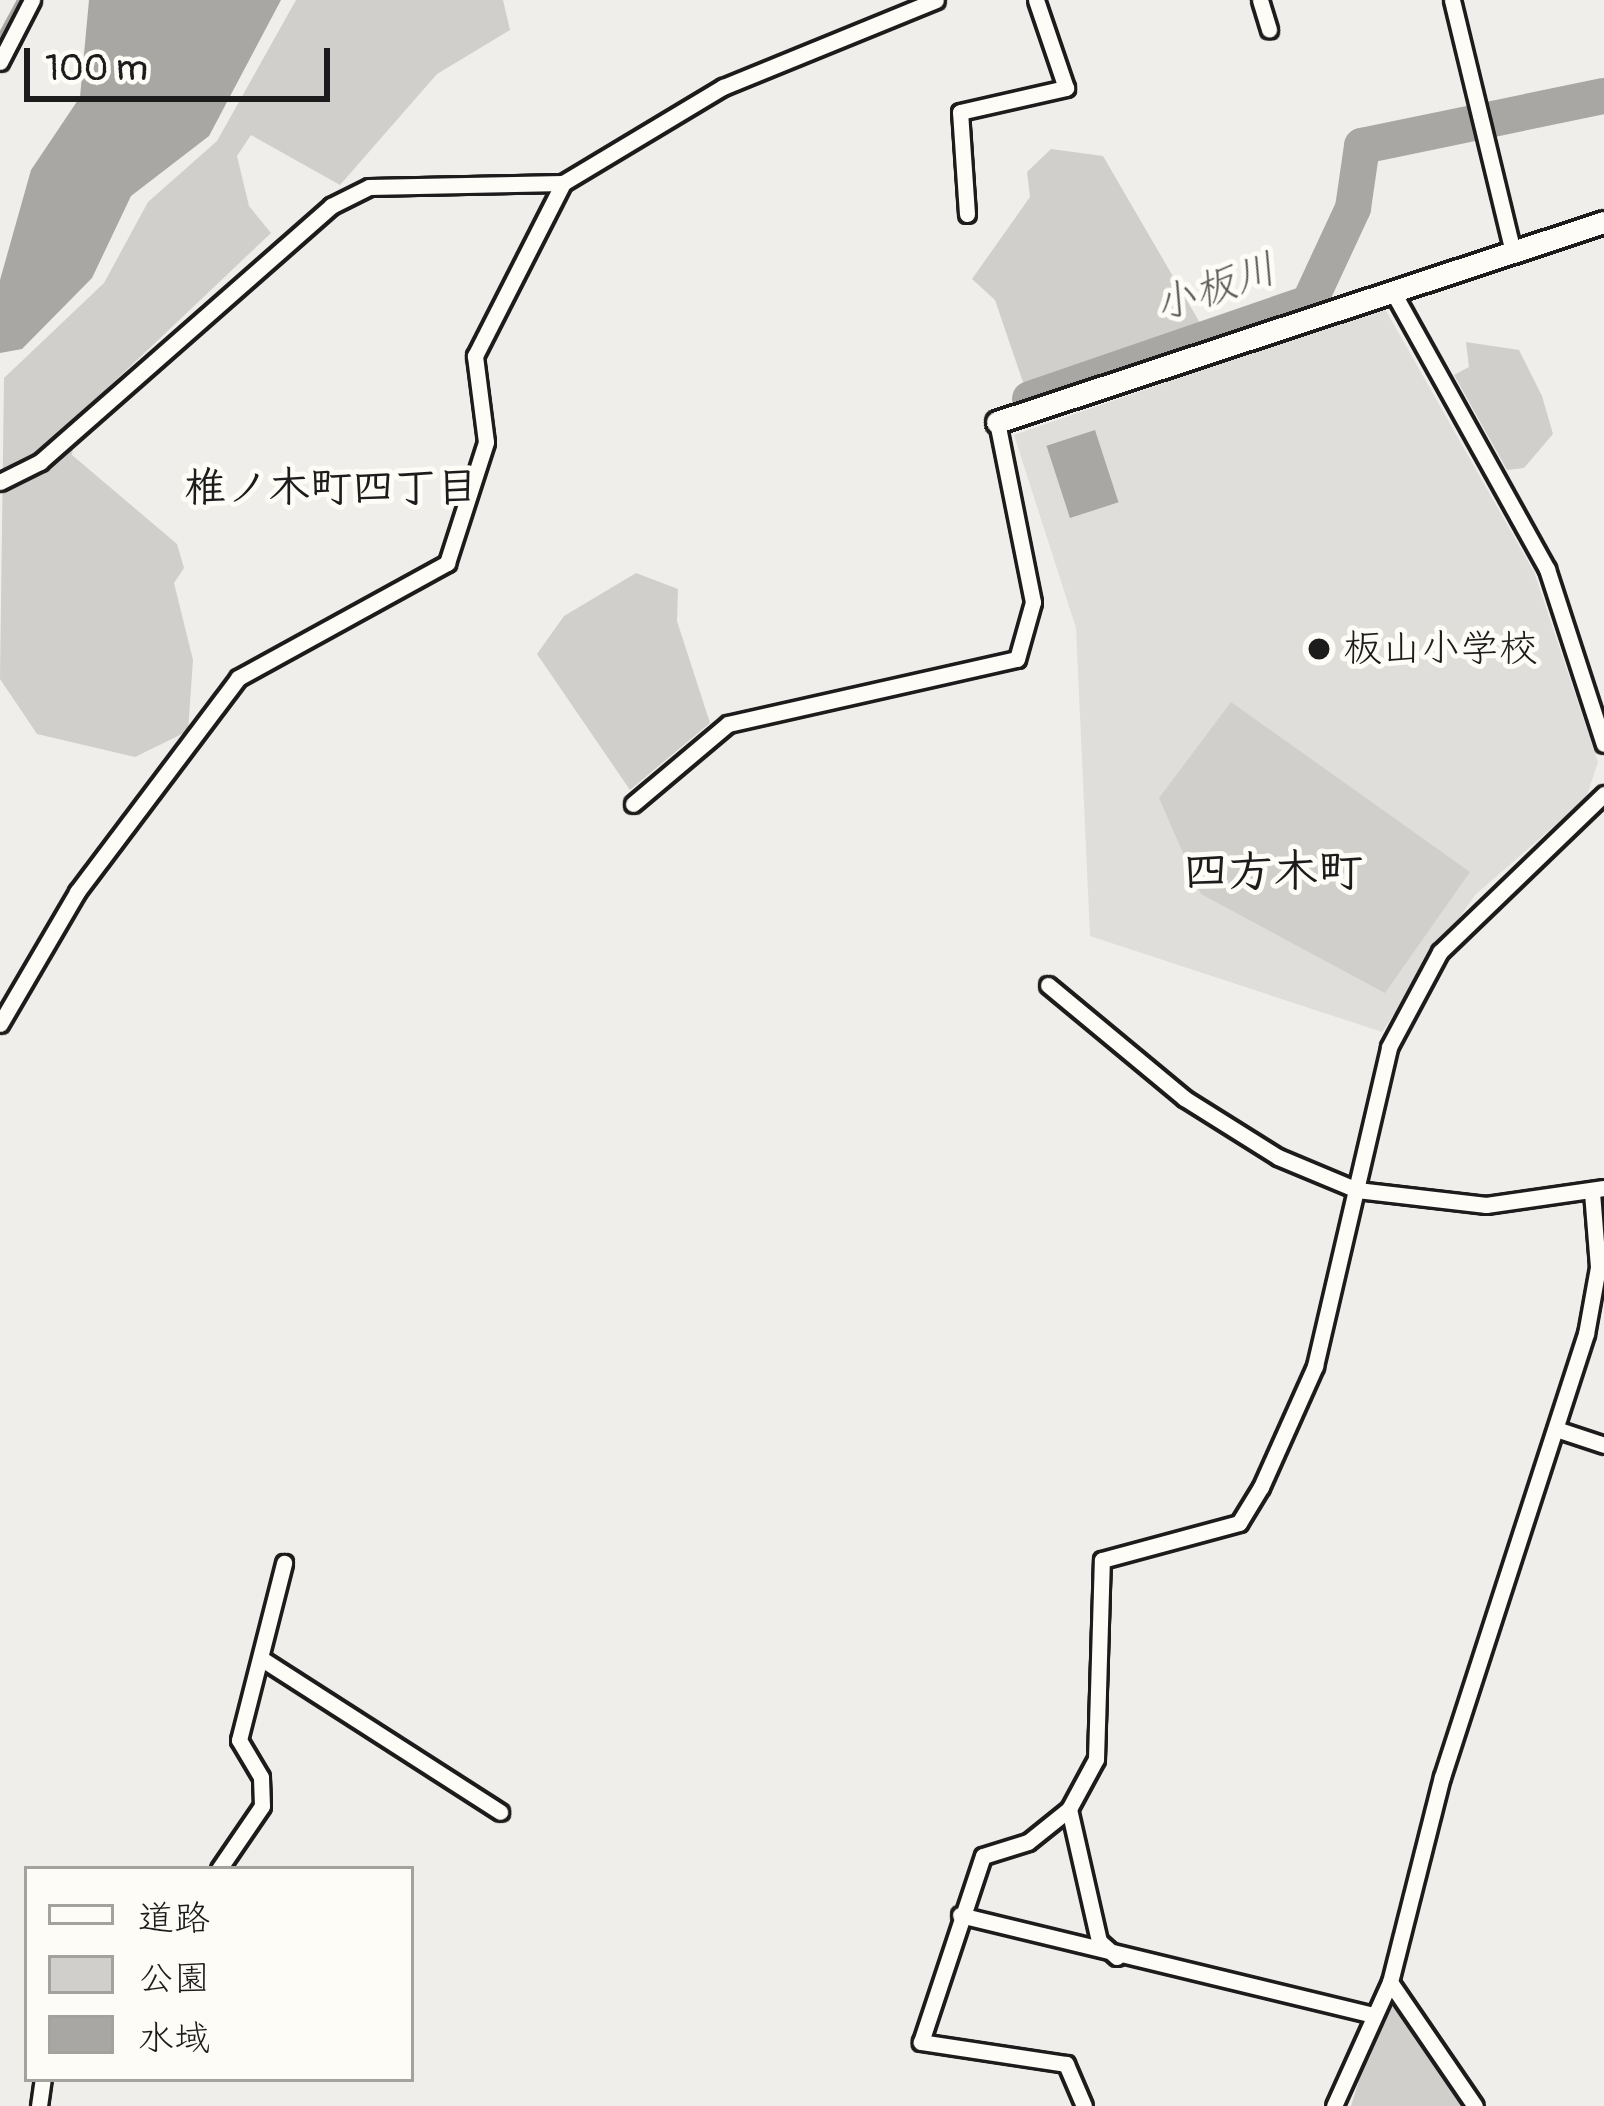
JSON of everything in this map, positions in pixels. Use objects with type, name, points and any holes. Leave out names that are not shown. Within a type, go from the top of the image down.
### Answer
[{"type":"street","points":[[0,62],[32,0]]},
{"type":"street","points":[[0,482],[40,462],[331,206],[369,187],[562,183],[723,87],[936,0]]},
{"type":"street","points":[[967,214],[960,112],[1066,88],[1036,0]]},
{"type":"street","points":[[1260,0],[1269,30]]},
{"type":"street","points":[[1452,0],[1513,252]]},
{"type":"street","points":[[0,1024],[77,892],[238,678],[447,562],[486,442],[476,356],[562,183]]},
{"type":"street","points":[[633,805],[728,724],[1017,659],[1034,602],[998,422],[1604,222]]},
{"type":"street","points":[[1394,294],[1547,569],[1604,744]]},
{"type":"street","points":[[1084,2106],[1066,2064],[922,2042],[982,1856],[1028,1842],[1069,1809],[1096,1759],[1102,1560],[1240,1523],[1315,1366],[1389,1047],[1440,952],[1604,794]]},
{"type":"street","points":[[1048,985],[1184,1098],[1278,1157],[1357,1190],[1486,1205],[1598,1190],[1594,1301],[1442,1778],[1390,1982],[1370,2014],[1334,2106]]},
{"type":"street","points":[[1556,1430],[1604,1445]]},
{"type":"street","points":[[221,1866],[262,1807],[261,1778],[239,1740],[284,1563]]},
{"type":"street","points":[[262,1659],[500,1812]]},
{"type":"street","points":[[1069,1809],[1100,1942],[1123,1962]]},
{"type":"street","points":[[960,1915],[1123,1962],[1370,2014]]},
{"type":"street","points":[[1390,1982],[1474,2106]]},
{"type":"shaded area","name":"板山小学校","points":[[1384,307],[1534,572],[1598,762],[1586,798],[1475,895],[1382,1032],[1090,936],[1076,628],[1014,435]]},
{"type":"green space","points":[[296,0],[503,0],[510,30],[437,74],[340,185],[251,135],[237,156],[249,206],[271,233],[78,416],[72,455],[177,544],[184,568],[174,583],[193,660],[188,731],[135,757],[37,734],[0,679],[4,378],[104,283],[148,202],[217,141]]},
{"type":"green space","points":[[1051,149],[1103,156],[1207,335],[1027,394],[995,300],[972,279],[1030,197],[1027,172]]},
{"type":"green space","points":[[1466,342],[1519,350],[1542,396],[1553,434],[1524,468],[1507,470],[1454,375],[1469,367]]},
{"type":"green space","points":[[636,573],[678,589],[677,621],[710,723],[630,790],[537,654],[564,616]]},
{"type":"green space","points":[[1231,702],[1470,872],[1385,993],[1201,894],[1159,798]]},
{"type":"green space","points":[[1395,2006],[1410,2021],[1462,2106],[1351,2106],[1380,2012]]},
{"type":"water","points":[[89,0],[281,0],[209,136],[131,196],[92,278],[22,349],[0,353],[0,280],[31,170],[80,97]]},
{"type":"water","points":[[1095,430],[1118,502],[1070,518],[1046,446]]},
{"type":"waterway","points":[[0,37],[20,0]]},
{"type":"waterway","name":"小板川","points":[[1030,399],[1309,303],[1353,208],[1362,146],[1604,96]]},
{"type":"place","name":"板山小学校","points":[[1319,649]]},
{"type":"district","name":"椎ノ木町四丁目","points":[[331,488]]},
{"type":"district","name":"四方木町","points":[[1273,873]]}]
